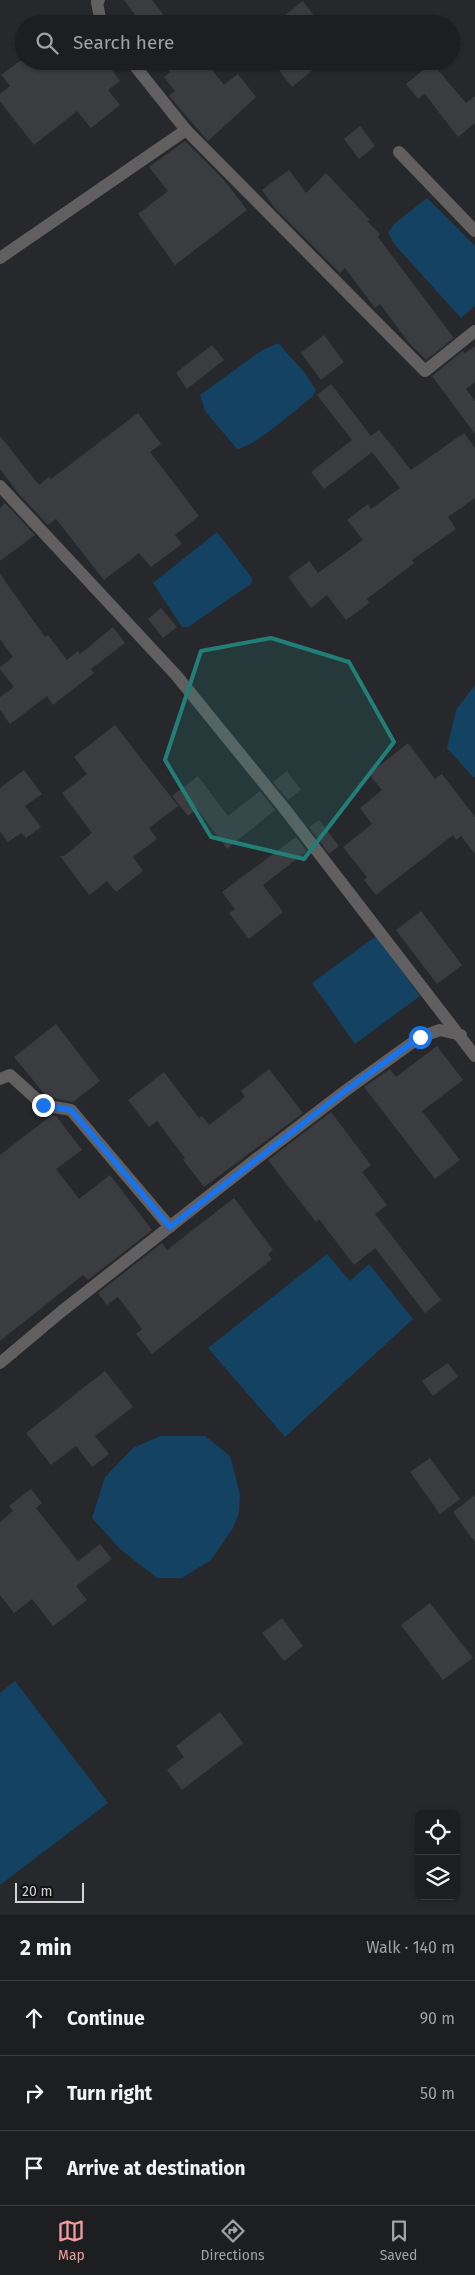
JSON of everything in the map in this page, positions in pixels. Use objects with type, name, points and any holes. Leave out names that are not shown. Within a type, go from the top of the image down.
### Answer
[{"type":"street","points":[[99,0],[97,2],[99,15]]},
{"type":"street","points":[[138,70],[186,130],[425,371],[475,331]]},
{"type":"street","points":[[0,258],[186,130]]},
{"type":"street","points":[[399,152],[475,231]]},
{"type":"street","points":[[0,486],[176,675],[284,808],[475,1056]]},
{"type":"street","points":[[0,1363],[62,1311],[345,1091],[420,1037],[440,1030],[458,1032],[475,1042]]},
{"type":"street","points":[[0,1079],[10,1075],[43,1105],[71,1110],[170,1227]]},
{"type":"highlighted area","points":[[271,638],[349,662],[394,742],[304,859],[211,837],[165,760],[201,651]]},
{"type":"water","points":[[427,198],[475,246],[475,306],[461,318],[395,245],[388,233],[394,224]]},
{"type":"water","points":[[278,343],[305,373],[316,390],[312,397],[275,427],[254,441],[237,449],[205,411],[200,395],[261,351]]},
{"type":"water","points":[[217,532],[252,578],[252,583],[188,627],[182,627],[153,583]]},
{"type":"water","points":[[475,685],[475,777],[473,777],[447,748],[456,710]]},
{"type":"water","points":[[376,936],[420,996],[355,1044],[312,983]]},
{"type":"water","points":[[327,1254],[350,1281],[369,1264],[413,1319],[285,1437],[208,1348]]},
{"type":"water","points":[[160,1436],[205,1436],[230,1456],[240,1494],[239,1513],[233,1528],[211,1560],[182,1578],[157,1578],[120,1549],[92,1518],[105,1477],[133,1448]]},
{"type":"water","points":[[15,1681],[108,1803],[0,1885],[0,1693]]},
{"type":"building","points":[[124,0],[152,0],[164,15],[135,15]]},
{"type":"building","points":[[303,1],[313,15],[285,15]]},
{"type":"building","points":[[15,65],[15,70],[112,70],[120,81],[108,90],[120,105],[91,128],[77,111],[34,145],[0,101],[0,94],[10,86],[1,75]]},
{"type":"building","points":[[169,70],[212,70],[224,85],[238,74],[256,97],[208,141],[169,96],[175,91],[164,77],[170,72]]},
{"type":"building","points":[[279,70],[313,70],[292,87]]},
{"type":"building","points":[[423,70],[438,70],[466,103],[475,96],[475,123],[458,137],[425,94],[418,99],[406,84]]},
{"type":"building","points":[[360,126],[375,146],[359,159],[344,139]]},
{"type":"building","points":[[185,141],[224,180],[247,210],[175,265],[138,214],[168,191],[149,167]]},
{"type":"building","points":[[289,170],[306,193],[326,173],[370,220],[367,221],[380,234],[378,237],[454,338],[426,360],[410,344],[380,304],[375,308],[345,268],[340,273],[274,207],[262,190]]},
{"type":"building","points":[[324,335],[344,362],[321,380],[301,353]]},
{"type":"building","points":[[212,345],[224,360],[187,389],[176,373]]},
{"type":"building","points":[[475,346],[475,382],[466,389],[475,401],[475,434],[432,376],[463,351],[465,353]]},
{"type":"building","points":[[331,384],[371,436],[379,430],[411,470],[464,433],[475,448],[475,498],[448,517],[456,529],[412,560],[414,563],[367,599],[369,603],[346,620],[327,595],[311,608],[288,577],[309,561],[318,573],[363,540],[347,520],[368,504],[371,509],[400,488],[372,452],[324,489],[311,472],[352,440],[317,395]]},
{"type":"building","points":[[138,413],[161,444],[150,452],[199,516],[175,535],[182,544],[151,567],[139,553],[104,580],[56,519],[48,525],[18,493],[0,469],[0,436],[39,485],[49,477],[51,479]]},
{"type":"building","points":[[5,503],[35,535],[0,561],[0,508]]},
{"type":"building","points":[[0,574],[45,637],[48,635],[67,660],[78,651],[80,654],[113,627],[125,643],[91,669],[94,673],[53,705],[47,696],[10,724],[0,710],[0,697],[14,687],[0,669],[13,657],[0,639]]},
{"type":"building","points":[[161,608],[177,627],[163,638],[148,619]]},
{"type":"building","points":[[115,725],[178,806],[149,828],[157,839],[133,857],[143,871],[116,892],[107,881],[89,895],[60,856],[64,856],[92,833],[62,793],[87,774],[74,757]]},
{"type":"building","points":[[408,743],[435,779],[442,774],[475,817],[475,854],[461,836],[456,840],[453,835],[376,895],[364,880],[367,877],[343,847],[372,824],[360,808],[382,790],[369,774]]},
{"type":"building","points":[[24,770],[42,794],[25,806],[41,827],[26,838],[21,833],[8,842],[0,831],[0,788]]},
{"type":"building","points":[[287,771],[301,790],[288,800],[273,782]]},
{"type":"building","points":[[198,776],[228,816],[260,791],[275,810],[227,849],[197,809],[188,816],[172,796]]},
{"type":"building","points":[[319,820],[339,846],[329,854],[309,827]]},
{"type":"building","points":[[296,837],[307,851],[263,885],[283,912],[249,939],[229,913],[235,909],[222,892]]},
{"type":"building","points":[[421,911],[462,965],[437,984],[396,930]]},
{"type":"building","points":[[56,1024],[100,1081],[73,1102],[47,1097],[14,1057]]},
{"type":"building","points":[[437,1046],[463,1080],[422,1111],[460,1160],[435,1179],[364,1087],[390,1069],[396,1077]]},
{"type":"building","points":[[269,1069],[303,1113],[204,1187],[157,1121],[149,1127],[128,1100],[164,1072],[199,1118],[202,1116],[209,1125],[245,1097],[241,1091]]},
{"type":"building","points":[[331,1112],[371,1165],[362,1172],[387,1205],[375,1214],[441,1300],[425,1313],[375,1248],[354,1265],[319,1219],[316,1222],[268,1160]]},
{"type":"building","points":[[52,1115],[56,1116],[82,1150],[56,1169],[79,1199],[110,1175],[152,1230],[88,1280],[83,1275],[0,1341],[0,1155]]},
{"type":"building","points":[[234,1198],[273,1250],[268,1254],[272,1259],[152,1354],[136,1334],[142,1329],[118,1297],[107,1305],[98,1293],[162,1243],[167,1250]]},
{"type":"building","points":[[448,1363],[458,1377],[433,1396],[422,1381]]},
{"type":"building","points":[[105,1371],[133,1407],[95,1436],[109,1454],[92,1467],[76,1446],[51,1465],[26,1433]]},
{"type":"building","points":[[430,1458],[460,1499],[440,1514],[410,1472]]},
{"type":"building","points":[[31,1489],[42,1503],[36,1508],[78,1561],[100,1544],[112,1559],[76,1586],[87,1600],[53,1626],[32,1599],[14,1613],[0,1595],[0,1522],[13,1511],[9,1506]]},
{"type":"building","points":[[475,1495],[475,1542],[453,1512]]},
{"type":"building","points":[[430,1603],[473,1658],[443,1680],[401,1625]]},
{"type":"building","points":[[282,1618],[303,1646],[284,1661],[262,1633]]},
{"type":"building","points":[[220,1712],[243,1743],[182,1790],[167,1770],[184,1757],[176,1746]]},
{"type":"route","points":[[43,1105],[71,1110],[170,1227],[345,1091],[420,1037]]}]
